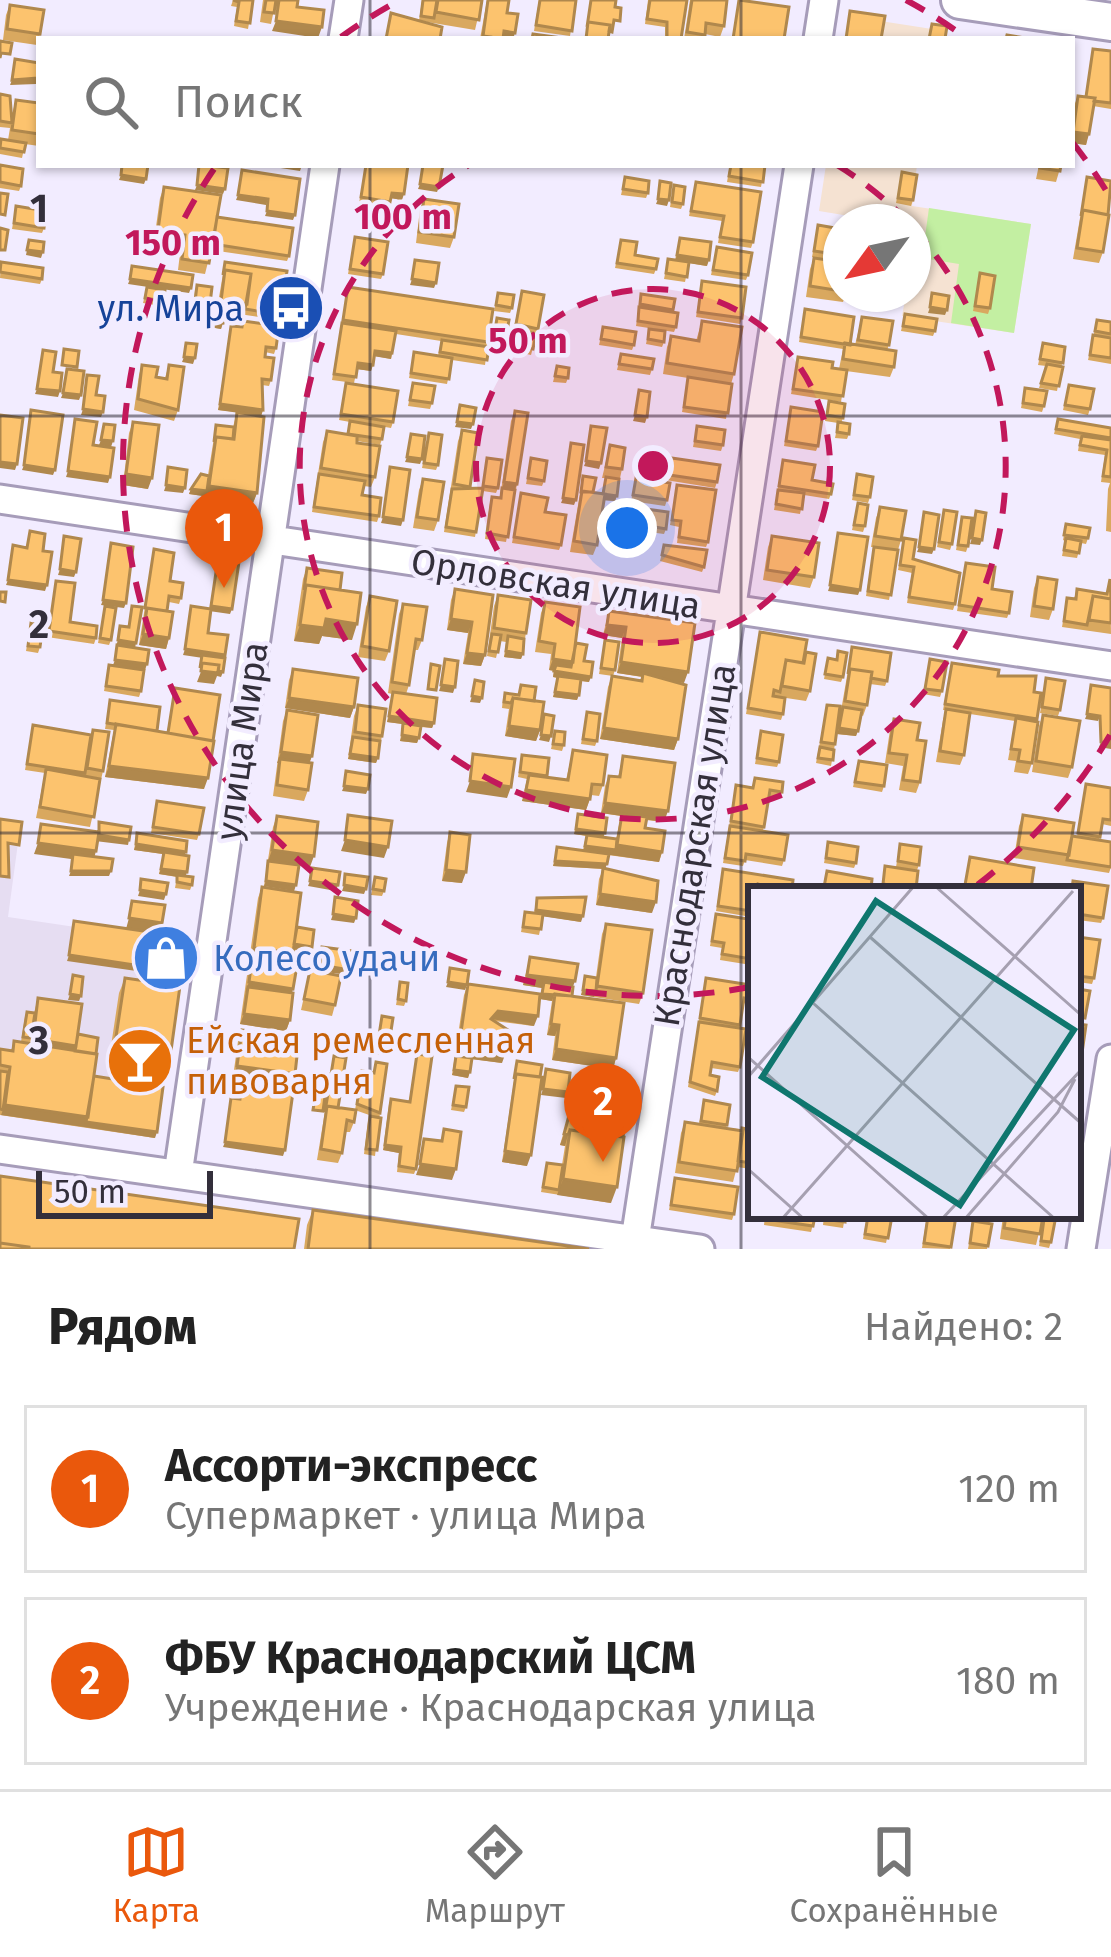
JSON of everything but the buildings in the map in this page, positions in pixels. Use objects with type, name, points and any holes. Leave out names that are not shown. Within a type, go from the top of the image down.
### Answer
[{"type":"main road","points":[[960,0],[1111,22]]},
{"type":"street","points":[[343,36],[349,0]]},
{"type":"street","points":[[818,36],[824,0]]},
{"type":"street","name":"улица Мира","points":[[178,1174],[325,168]]},
{"type":"street","name":"Краснодарская улица","points":[[634,1240],[799,168]]},
{"type":"street","name":"Орловская улица","points":[[0,499],[1111,666]]},
{"type":"street","points":[[1081,1249],[1111,1059]]},
{"type":"street","points":[[0,1149],[700,1249]]},
{"type":"shaded area","points":[[848,16],[945,31],[944,36],[845,36]]},
{"type":"shaded area","points":[[826,168],[917,168],[912,204],[823,204],[823,212],[819,211]]},
{"type":"shaded area","points":[[931,209],[1031,224],[1014,333],[902,316],[903,312],[931,312]]},
{"type":"shaded area","points":[[0,825],[20,828],[8,917],[183,943],[155,1138],[0,1115]]},
{"type":"green space","points":[[931,208],[1031,224],[1014,333],[951,323],[959,264],[931,259]]},
{"type":"place","name":"ул. Мира","points":[[291,308]]},
{"type":"place","name":"Ассорти-экспресс","points":[[224,588]]},
{"type":"place","name":"Колесо удачи","points":[[166,958]]},
{"type":"place","name":"Ейская ремесленная пивоварня","points":[[140,1061]]},
{"type":"place","name":"ФБУ Краснодарский ЦСМ","points":[[603,1162]]}]
